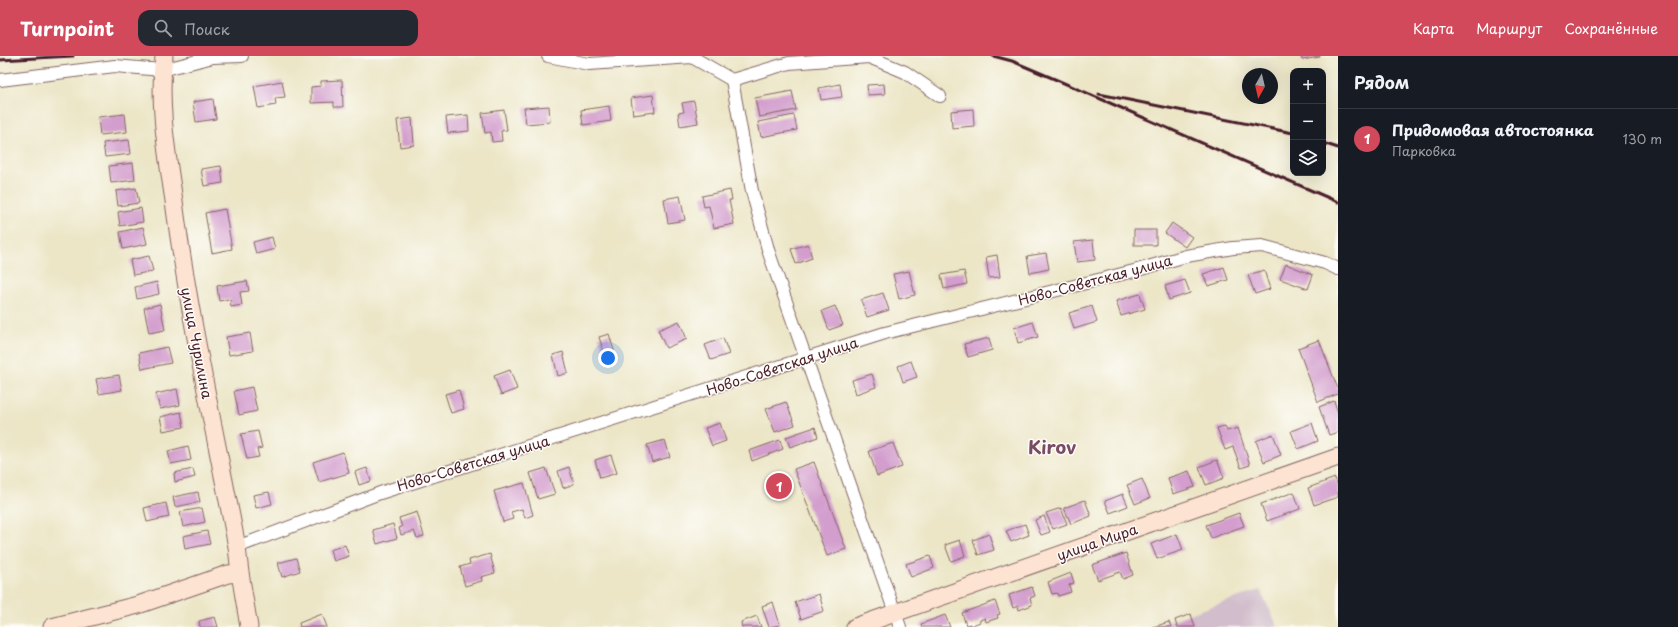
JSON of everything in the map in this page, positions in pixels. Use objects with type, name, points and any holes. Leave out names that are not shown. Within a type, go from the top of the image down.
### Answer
[{"type":"street","points":[[0,80],[115,66],[163,63],[213,57],[242,56]]},
{"type":"street","points":[[548,56],[589,64],[692,57],[732,80],[789,63],[868,57],[905,72],[940,96]]},
{"type":"street","name":"улица Чурилина","points":[[163,63],[164,121],[182,263],[237,547],[240,573],[250,627]]},
{"type":"street","points":[[732,80],[752,191],[769,253],[898,620]]},
{"type":"street","name":"Ново-Советская улица","points":[[237,547],[380,493],[885,333],[1134,271],[1186,256],[1233,248],[1262,246],[1325,263],[1338,269]]},
{"type":"street","name":"улица Мира","points":[[855,627],[898,620],[1338,457]]},
{"type":"street","points":[[52,627],[138,604],[228,574],[240,573]]},
{"type":"shaded area","points":[[1260,590],[1278,627],[1151,627]]},
{"type":"building","points":[[1301,56],[1320,56],[1320,57],[1302,60]]},
{"type":"building","points":[[342,80],[343,107],[334,107],[334,102],[311,103],[311,87],[321,86],[321,81]]},
{"type":"building","points":[[282,81],[285,97],[275,98],[276,105],[258,108],[254,86]]},
{"type":"building","points":[[840,84],[842,97],[821,100],[819,88]]},
{"type":"building","points":[[884,84],[885,94],[868,95],[867,85]]},
{"type":"building","points":[[792,91],[796,110],[759,117],[755,98]]},
{"type":"building","points":[[653,95],[655,112],[633,115],[631,98]]},
{"type":"building","points":[[213,99],[216,119],[196,122],[193,102]]},
{"type":"building","points":[[694,101],[698,123],[680,126],[678,113],[684,112],[682,103]]},
{"type":"building","points":[[549,106],[550,122],[526,124],[524,108]]},
{"type":"building","points":[[609,106],[611,121],[583,125],[581,110]]},
{"type":"building","points":[[973,109],[974,126],[952,128],[951,111]]},
{"type":"building","points":[[504,110],[507,130],[501,131],[502,141],[492,142],[491,132],[485,133],[482,113]]},
{"type":"building","points":[[125,114],[127,132],[100,135],[98,117]]},
{"type":"building","points":[[468,115],[469,131],[448,133],[446,117]]},
{"type":"building","points":[[794,115],[797,130],[761,137],[758,122]]},
{"type":"building","points":[[412,118],[414,145],[400,147],[397,120]]},
{"type":"building","points":[[129,140],[131,154],[105,157],[103,143]]},
{"type":"building","points":[[133,163],[135,180],[111,183],[109,166]]},
{"type":"building","points":[[221,166],[223,183],[204,186],[201,169]]},
{"type":"building","points":[[136,188],[139,203],[118,206],[116,191]]},
{"type":"building","points":[[730,190],[732,200],[729,200],[734,224],[714,228],[709,206],[704,207],[702,196]]},
{"type":"building","points":[[680,196],[685,220],[668,223],[664,199]]},
{"type":"building","points":[[141,208],[143,222],[120,226],[118,212]]},
{"type":"building","points":[[225,209],[232,249],[212,253],[205,213]]},
{"type":"building","points":[[1172,223],[1192,237],[1185,247],[1165,233]]},
{"type":"building","points":[[143,227],[147,244],[123,249],[120,232]]},
{"type":"building","points":[[1134,230],[1156,230],[1156,245],[1134,245]]},
{"type":"building","points":[[272,237],[275,249],[256,254],[253,242]]},
{"type":"building","points":[[1093,240],[1095,260],[1077,262],[1074,242]]},
{"type":"building","points":[[808,244],[812,258],[796,264],[791,249]]},
{"type":"building","points":[[1046,253],[1049,269],[1030,273],[1027,256]]},
{"type":"building","points":[[997,255],[1000,277],[989,278],[986,257]]},
{"type":"building","points":[[149,256],[153,271],[133,275],[130,260]]},
{"type":"building","points":[[1286,264],[1313,275],[1308,289],[1280,279]]},
{"type":"building","points":[[1224,267],[1228,280],[1208,286],[1203,274]]},
{"type":"building","points":[[1264,270],[1270,289],[1255,294],[1248,275]]},
{"type":"building","points":[[909,271],[915,295],[899,299],[893,274]]},
{"type":"building","points":[[964,271],[967,284],[944,289],[941,275]]},
{"type":"building","points":[[1185,280],[1190,293],[1169,300],[1165,286]]},
{"type":"building","points":[[247,281],[249,291],[240,292],[242,305],[231,307],[230,299],[219,301],[217,286]]},
{"type":"building","points":[[157,282],[159,294],[137,299],[135,287]]},
{"type":"building","points":[[883,293],[889,310],[867,317],[861,300]]},
{"type":"building","points":[[1140,294],[1145,309],[1121,316],[1116,301]]},
{"type":"building","points":[[160,304],[165,330],[149,333],[144,308]]},
{"type":"building","points":[[835,306],[843,325],[829,330],[822,311]]},
{"type":"building","points":[[1092,306],[1097,322],[1074,329],[1069,313]]},
{"type":"building","points":[[679,321],[687,339],[666,348],[658,330]]},
{"type":"building","points":[[1033,322],[1038,337],[1018,343],[1014,328]]},
{"type":"building","points":[[250,333],[253,351],[229,355],[226,337]]},
{"type":"building","points":[[609,334],[615,354],[605,356],[599,337]]},
{"type":"building","points":[[723,338],[729,354],[711,360],[705,345]]},
{"type":"building","points":[[989,338],[992,350],[968,357],[964,344]]},
{"type":"building","points":[[1319,340],[1338,389],[1338,394],[1318,402],[1298,348]]},
{"type":"building","points":[[167,347],[171,363],[142,369],[139,353]]},
{"type":"building","points":[[563,352],[568,373],[558,376],[553,355]]},
{"type":"building","points":[[911,361],[917,377],[903,382],[898,366]]},
{"type":"building","points":[[510,370],[517,389],[501,395],[494,376]]},
{"type":"building","points":[[872,374],[876,387],[856,394],[852,380]]},
{"type":"building","points":[[119,375],[122,390],[99,394],[96,379]]},
{"type":"building","points":[[252,387],[257,411],[239,415],[234,391]]},
{"type":"building","points":[[177,389],[180,405],[160,409],[156,394]]},
{"type":"building","points":[[459,390],[464,409],[451,413],[445,394]]},
{"type":"building","points":[[1334,401],[1338,413],[1338,432],[1329,435],[1319,407]]},
{"type":"building","points":[[786,402],[795,425],[775,432],[766,409]]},
{"type":"building","points":[[181,412],[184,427],[163,431],[160,417]]},
{"type":"building","points":[[720,423],[726,441],[712,446],[705,428]]},
{"type":"building","points":[[1312,423],[1318,441],[1298,449],[1291,431]]},
{"type":"building","points":[[1225,426],[1227,431],[1238,428],[1250,465],[1241,468],[1233,447],[1225,450],[1217,428]]},
{"type":"building","points":[[815,427],[818,437],[790,447],[786,437]]},
{"type":"building","points":[[258,431],[262,448],[257,449],[259,457],[247,459],[241,434]]},
{"type":"building","points":[[1273,434],[1281,455],[1264,462],[1256,441]]},
{"type":"building","points":[[665,440],[670,457],[652,462],[647,445]]},
{"type":"building","points":[[780,440],[783,449],[752,461],[749,451]]},
{"type":"building","points":[[893,443],[902,467],[877,476],[869,451]]},
{"type":"building","points":[[188,446],[191,460],[171,464],[168,451]]},
{"type":"building","points":[[343,452],[349,473],[319,482],[313,462]]},
{"type":"building","points":[[611,455],[617,473],[600,478],[595,460]]},
{"type":"building","points":[[1217,460],[1224,478],[1206,485],[1199,467]]},
{"type":"building","points":[[814,462],[846,549],[827,556],[794,469]]},
{"type":"building","points":[[569,467],[574,484],[563,488],[558,471]]},
{"type":"building","points":[[367,468],[371,481],[359,485],[355,472]]},
{"type":"building","points":[[546,468],[555,494],[538,499],[530,473]]},
{"type":"building","points":[[193,469],[195,477],[175,482],[174,473]]},
{"type":"building","points":[[1189,471],[1195,487],[1173,494],[1168,478]]},
{"type":"building","points":[[1335,478],[1338,486],[1338,497],[1314,505],[1308,488]]},
{"type":"building","points":[[1142,479],[1150,498],[1135,504],[1127,485]]},
{"type":"building","points":[[524,483],[533,515],[525,518],[522,509],[511,512],[513,519],[503,522],[494,491]]},
{"type":"building","points":[[198,492],[200,502],[175,507],[173,497]]},
{"type":"building","points":[[269,492],[272,504],[256,508],[253,495]]},
{"type":"building","points":[[1294,492],[1300,509],[1267,521],[1261,504]]},
{"type":"building","points":[[1123,494],[1128,506],[1110,513],[1105,501]]},
{"type":"building","points":[[1085,500],[1091,516],[1071,524],[1064,508]]},
{"type":"building","points":[[166,503],[169,517],[147,522],[144,508]]},
{"type":"building","points":[[202,508],[205,522],[183,527],[180,512]]},
{"type":"building","points":[[1061,508],[1067,524],[1053,529],[1046,513]]},
{"type":"building","points":[[417,512],[424,536],[417,538],[414,531],[401,535],[399,528],[402,527],[399,518]]},
{"type":"building","points":[[1239,513],[1244,526],[1211,538],[1206,525]]},
{"type":"building","points":[[1044,516],[1050,532],[1041,535],[1035,520]]},
{"type":"building","points":[[393,524],[397,538],[377,544],[373,530]]},
{"type":"building","points":[[1025,524],[1029,535],[1011,542],[1006,531]]},
{"type":"building","points":[[207,531],[210,544],[185,549],[183,536]]},
{"type":"building","points":[[989,534],[994,550],[978,555],[973,540]]},
{"type":"building","points":[[1177,534],[1183,550],[1157,559],[1151,544]]},
{"type":"building","points":[[960,540],[965,556],[951,561],[945,545]]},
{"type":"building","points":[[345,545],[349,556],[334,561],[330,550]]},
{"type":"building","points":[[1126,553],[1133,575],[1123,579],[1120,572],[1098,580],[1092,565]]},
{"type":"building","points":[[490,554],[495,573],[481,577],[482,581],[465,586],[460,567],[470,564],[469,560]]},
{"type":"building","points":[[930,556],[934,568],[911,577],[906,564]]},
{"type":"building","points":[[296,558],[300,571],[282,577],[278,563]]},
{"type":"building","points":[[1071,573],[1074,583],[1069,585],[1071,592],[1058,596],[1057,593],[1052,594],[1048,582]]},
{"type":"building","points":[[1032,587],[1035,596],[1030,598],[1032,605],[1019,610],[1018,606],[1013,608],[1009,595]]},
{"type":"building","points":[[819,594],[824,611],[801,619],[795,602]]},
{"type":"building","points":[[995,601],[1000,614],[997,615],[998,618],[986,622],[985,618],[970,626],[970,624],[966,625],[962,613]]},
{"type":"building","points":[[773,602],[780,625],[769,627],[762,606]]},
{"type":"building","points":[[322,614],[327,627],[300,627],[299,623]]},
{"type":"building","points":[[1191,614],[1195,627],[1177,627],[1175,620]]},
{"type":"building","points":[[945,615],[950,627],[922,627],[921,624]]},
{"type":"building","points":[[757,616],[761,627],[742,627],[741,622]]},
{"type":"building","points":[[215,617],[218,627],[200,627],[199,621]]},
{"type":"building","points":[[1169,622],[1171,627],[1153,627]]},
{"type":"railway","points":[[0,60],[73,56]]},
{"type":"railway","points":[[993,56],[1012,61],[1057,80],[1338,202]]},
{"type":"railway","points":[[1099,94],[1290,132]]},
{"type":"railway","points":[[1326,144],[1338,148]]},
{"type":"place","name":"Придомовая автостоянка","points":[[779,486]]},
{"type":"district","name":"Kirov","points":[[1052,446]]}]
